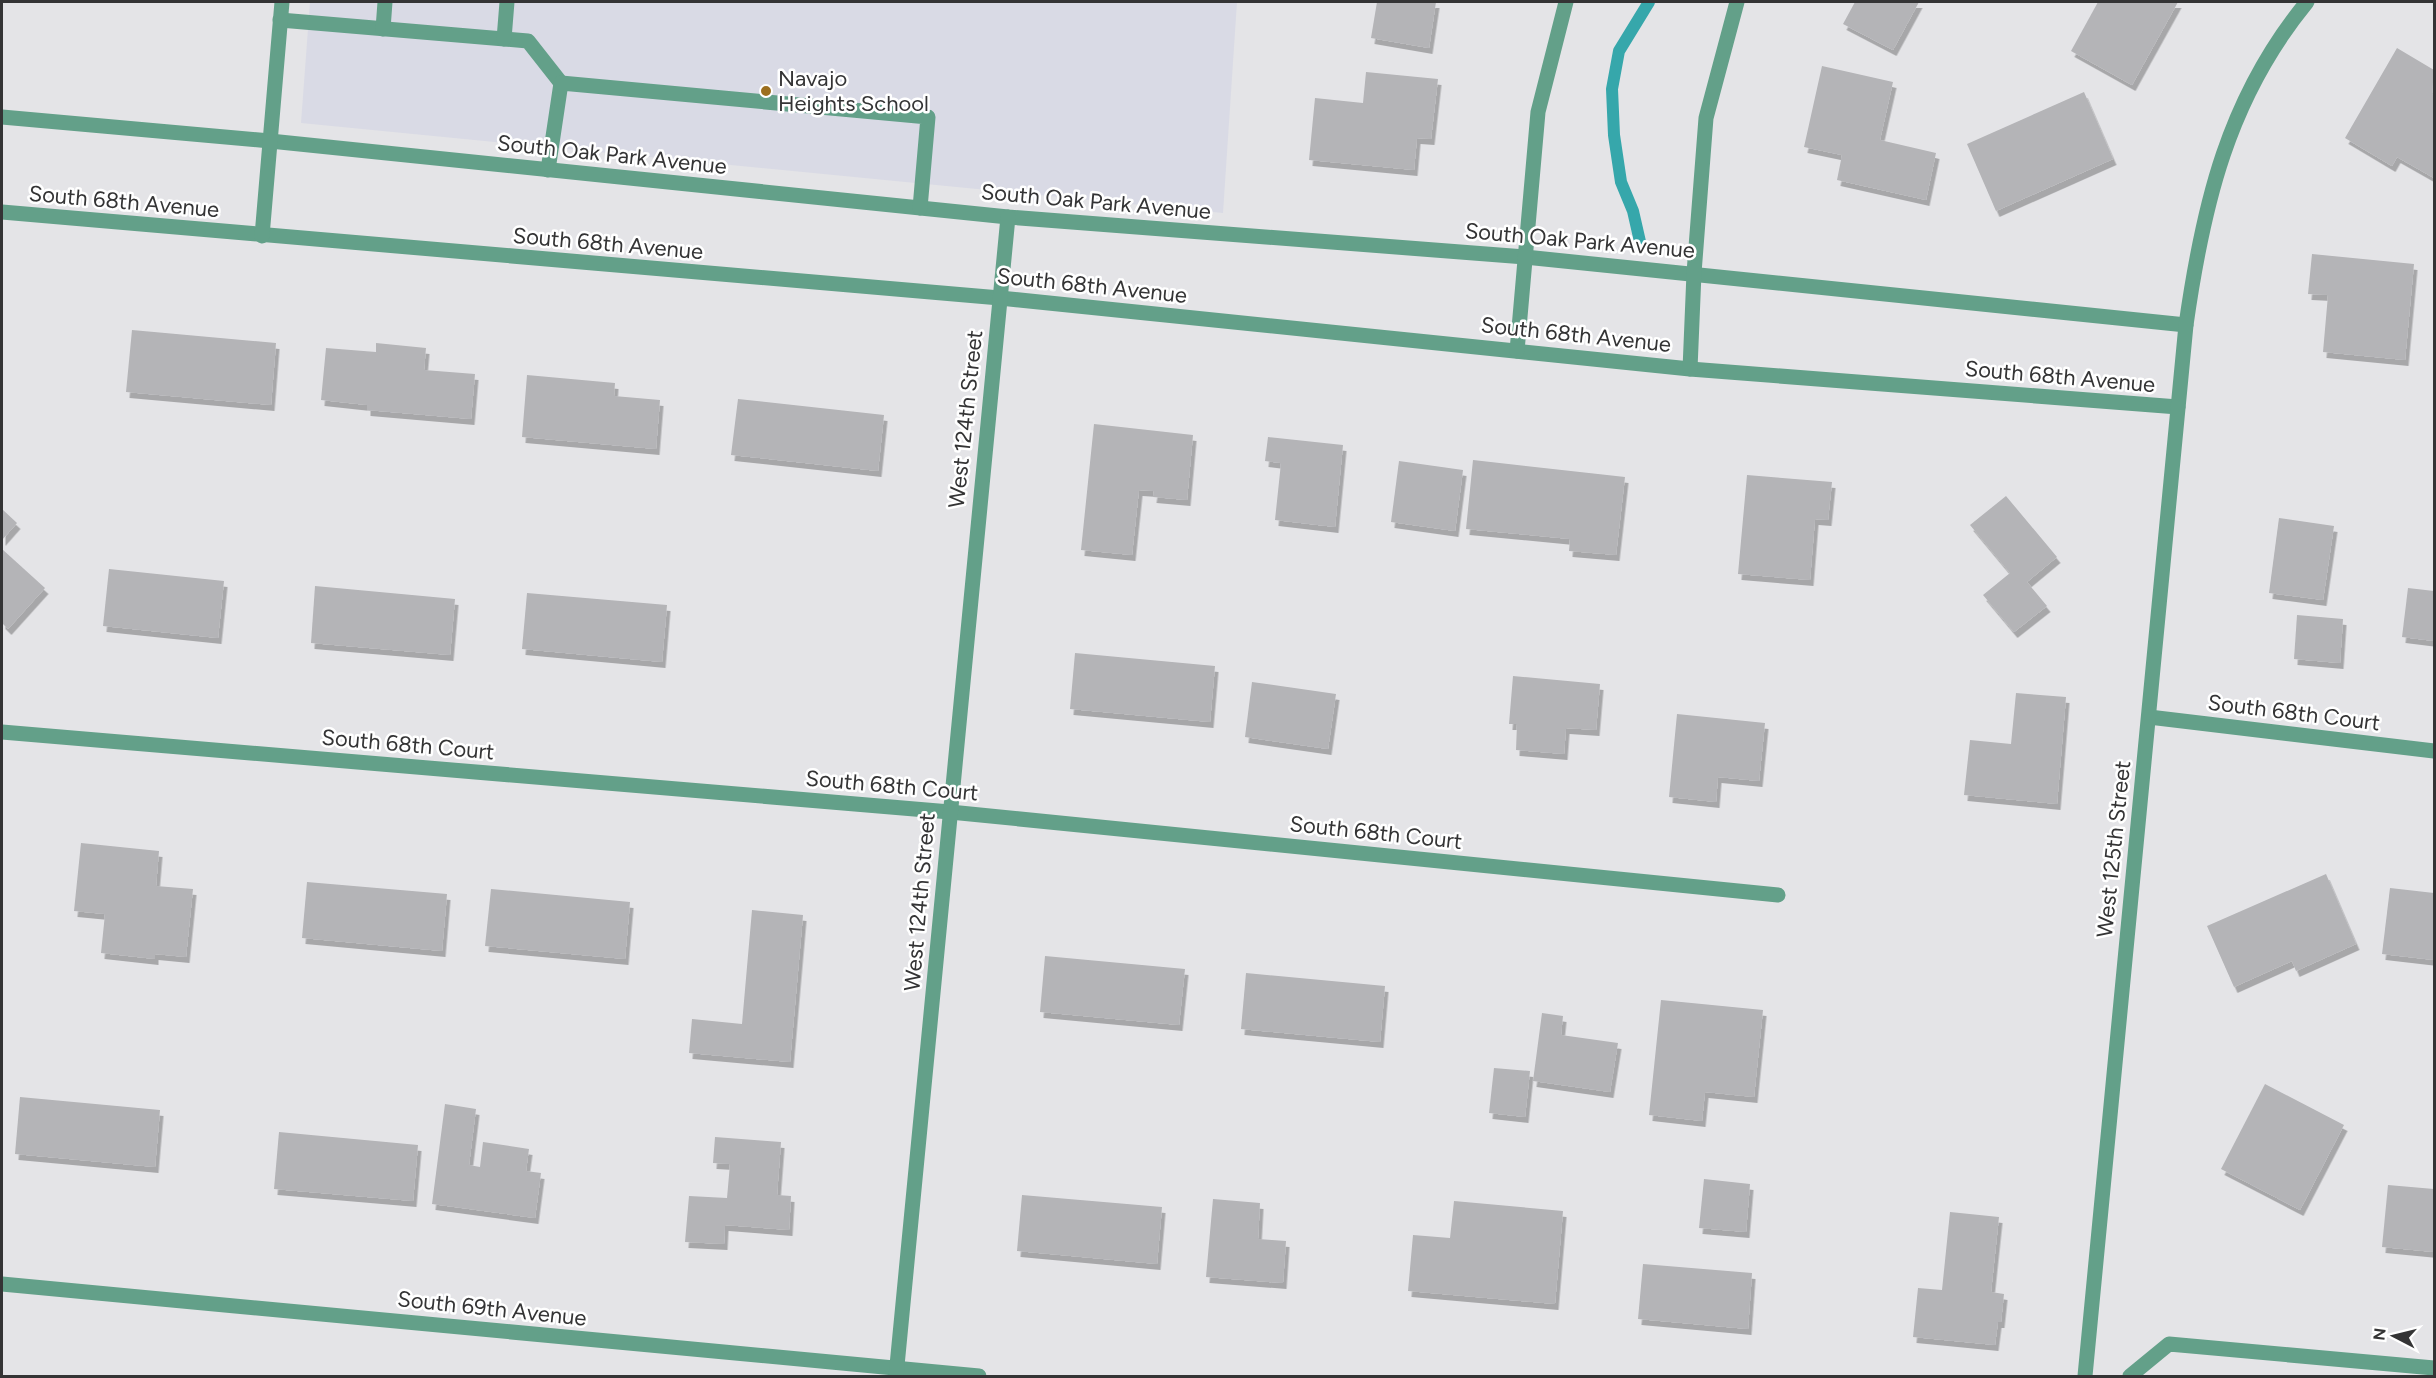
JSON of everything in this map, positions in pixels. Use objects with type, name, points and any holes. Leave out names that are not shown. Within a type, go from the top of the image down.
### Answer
[{"type":"street","points":[[262,236],[282,2]]},
{"type":"street","points":[[383,29],[385,2]]},
{"type":"street","points":[[504,39],[507,2]]},
{"type":"street","points":[[1517,351],[1538,112],[1566,2]]},
{"type":"street","points":[[1690,369],[1694,273],[1706,118],[1737,2]]},
{"type":"street","name":"West 125th Street","points":[[2085,1377],[2186,325],[2197,247],[2212,183],[2238,112],[2257,74],[2287,26],[2307,2]]},
{"type":"street","points":[[280,20],[528,41],[561,83],[928,117],[920,208]]},
{"type":"street","points":[[548,170],[561,83]]},
{"type":"street","name":"South Oak Park Avenue","points":[[2,117],[270,141],[1008,218],[1525,257],[2186,325]]},
{"type":"street","name":"South 68th Avenue","points":[[2,212],[1000,298],[1690,369],[2178,408]]},
{"type":"street","name":"West 124th Street","points":[[896,1373],[1008,218]]},
{"type":"street","name":"South 68th Court","points":[[2149,717],[2434,751]]},
{"type":"street","name":"South 68th Court","points":[[2,732],[950,812],[1778,895]]},
{"type":"street","name":"South 69th Avenue","points":[[2,1284],[896,1373],[979,1377]]},
{"type":"street","points":[[2130,1377],[2169,1344],[2434,1368]]},
{"type":"shaded area","name":"Navajo Heights School","points":[[310,2],[1237,2],[1223,213],[301,123]]},
{"type":"building","points":[[1377,2],[1436,2],[1429,48],[1371,38]]},
{"type":"building","points":[[1855,2],[1919,2],[1893,50],[1843,24]]},
{"type":"building","points":[[2098,2],[2178,2],[2132,85],[2071,51]]},
{"type":"building","points":[[2397,48],[2434,70],[2432,94],[2434,95],[2434,178],[2397,157],[2392,166],[2345,138]]},
{"type":"building","points":[[1822,66],[1893,82],[1880,140],[1936,153],[1926,200],[1837,180],[1842,155],[1804,147]]},
{"type":"building","points":[[1366,72],[1438,79],[1431,139],[1417,138],[1414,170],[1309,160],[1315,98],[1363,103]]},
{"type":"building","points":[[2084,92],[2113,159],[1996,211],[1967,144]]},
{"type":"building","points":[[2312,254],[2414,264],[2405,360],[2323,352],[2328,295],[2308,294]]},
{"type":"building","points":[[132,330],[276,343],[271,405],[126,392]]},
{"type":"building","points":[[376,343],[426,348],[424,370],[475,374],[471,419],[367,410],[367,405],[321,400],[326,348],[376,352]]},
{"type":"building","points":[[527,375],[615,383],[614,396],[660,400],[656,449],[522,437]]},
{"type":"building","points":[[738,399],[884,415],[878,471],[731,455]]},
{"type":"building","points":[[1094,424],[1193,435],[1187,500],[1153,497],[1154,491],[1139,490],[1132,555],[1081,550]]},
{"type":"building","points":[[1268,437],[1343,445],[1335,527],[1275,520],[1281,463],[1265,461]]},
{"type":"building","points":[[1473,460],[1625,477],[1616,555],[1569,551],[1570,539],[1466,529]]},
{"type":"building","points":[[1399,461],[1463,470],[1455,531],[1391,522]]},
{"type":"building","points":[[1747,475],[1832,482],[1828,520],[1815,519],[1810,580],[1738,574]]},
{"type":"building","points":[[2006,496],[2057,557],[2027,582],[2047,606],[2014,632],[1983,595],[2010,573],[1970,525]]},
{"type":"building","points":[[2,509],[17,523],[2,540]]},
{"type":"building","points":[[2279,518],[2334,526],[2323,600],[2269,593]]},
{"type":"building","points":[[2,549],[45,588],[8,629],[2,623]]},
{"type":"building","points":[[109,569],[224,581],[218,638],[103,626]]},
{"type":"building","points":[[315,586],[455,599],[450,655],[311,643]]},
{"type":"building","points":[[2408,588],[2434,591],[2434,641],[2402,637]]},
{"type":"building","points":[[527,593],[667,605],[662,662],[522,649]]},
{"type":"building","points":[[2297,615],[2343,619],[2340,663],[2294,659]]},
{"type":"building","points":[[1075,653],[1215,666],[1210,722],[1070,709]]},
{"type":"building","points":[[1513,676],[1600,684],[1596,730],[1566,728],[1564,754],[1516,750],[1517,724],[1509,724]]},
{"type":"building","points":[[1252,682],[1336,694],[1328,749],[1245,737]]},
{"type":"building","points":[[2016,693],[2066,697],[2057,804],[1964,795],[1970,740],[2011,744]]},
{"type":"building","points":[[1677,714],[1765,723],[1759,781],[1718,777],[1716,802],[1669,797]]},
{"type":"building","points":[[81,843],[159,851],[156,886],[193,889],[186,957],[155,954],[155,959],[101,953],[105,914],[74,911]]},
{"type":"building","points":[[2326,874],[2356,944],[2296,971],[2292,961],[2234,987],[2207,926]]},
{"type":"building","points":[[307,882],[447,894],[442,951],[302,938]]},
{"type":"building","points":[[2390,888],[2434,893],[2434,960],[2382,954]]},
{"type":"building","points":[[491,889],[630,902],[625,959],[485,946]]},
{"type":"building","points":[[752,910],[803,915],[790,1062],[689,1053],[692,1019],[742,1024]]},
{"type":"building","points":[[1045,956],[1185,969],[1179,1025],[1040,1012]]},
{"type":"building","points":[[1246,973],[1385,986],[1380,1042],[1241,1029]]},
{"type":"building","points":[[1661,1000],[1763,1010],[1754,1097],[1705,1092],[1702,1121],[1649,1115]]},
{"type":"building","points":[[1542,1013],[1563,1016],[1561,1035],[1618,1043],[1610,1092],[1533,1081]]},
{"type":"building","points":[[1494,1068],[1530,1071],[1525,1117],[1489,1113]]},
{"type":"building","points":[[2265,1084],[2344,1125],[2300,1210],[2221,1169]]},
{"type":"building","points":[[20,1097],[160,1110],[155,1167],[15,1154]]},
{"type":"building","points":[[445,1104],[476,1109],[469,1165],[480,1167],[483,1142],[529,1149],[526,1171],[541,1173],[535,1218],[432,1204]]},
{"type":"building","points":[[279,1132],[418,1145],[413,1201],[274,1189]]},
{"type":"building","points":[[715,1137],[781,1142],[777,1195],[791,1196],[789,1230],[725,1225],[724,1244],[685,1242],[689,1196],[727,1198],[730,1164],[713,1163]]},
{"type":"building","points":[[1704,1179],[1750,1184],[1746,1232],[1699,1228]]},
{"type":"building","points":[[2388,1185],[2434,1189],[2434,1252],[2382,1247]]},
{"type":"building","points":[[1022,1195],[1162,1207],[1157,1264],[1017,1251]]},
{"type":"building","points":[[1213,1199],[1260,1203],[1258,1239],[1286,1241],[1283,1283],[1206,1277]]},
{"type":"building","points":[[1454,1201],[1563,1211],[1555,1304],[1408,1291],[1413,1235],[1450,1238]]},
{"type":"building","points":[[1950,1212],[1999,1217],[1991,1292],[2004,1294],[2001,1322],[1998,1322],[1995,1345],[1913,1337],[1918,1288],[1942,1290]]},
{"type":"building","points":[[1643,1264],[1752,1273],[1748,1329],[1638,1319]]},
{"type":"waterway","points":[[1641,246],[1633,211],[1621,182],[1614,135],[1612,89],[1619,51],[1649,2]]},
{"type":"place","name":"Navajo Heights School","points":[[766,91]]}]
